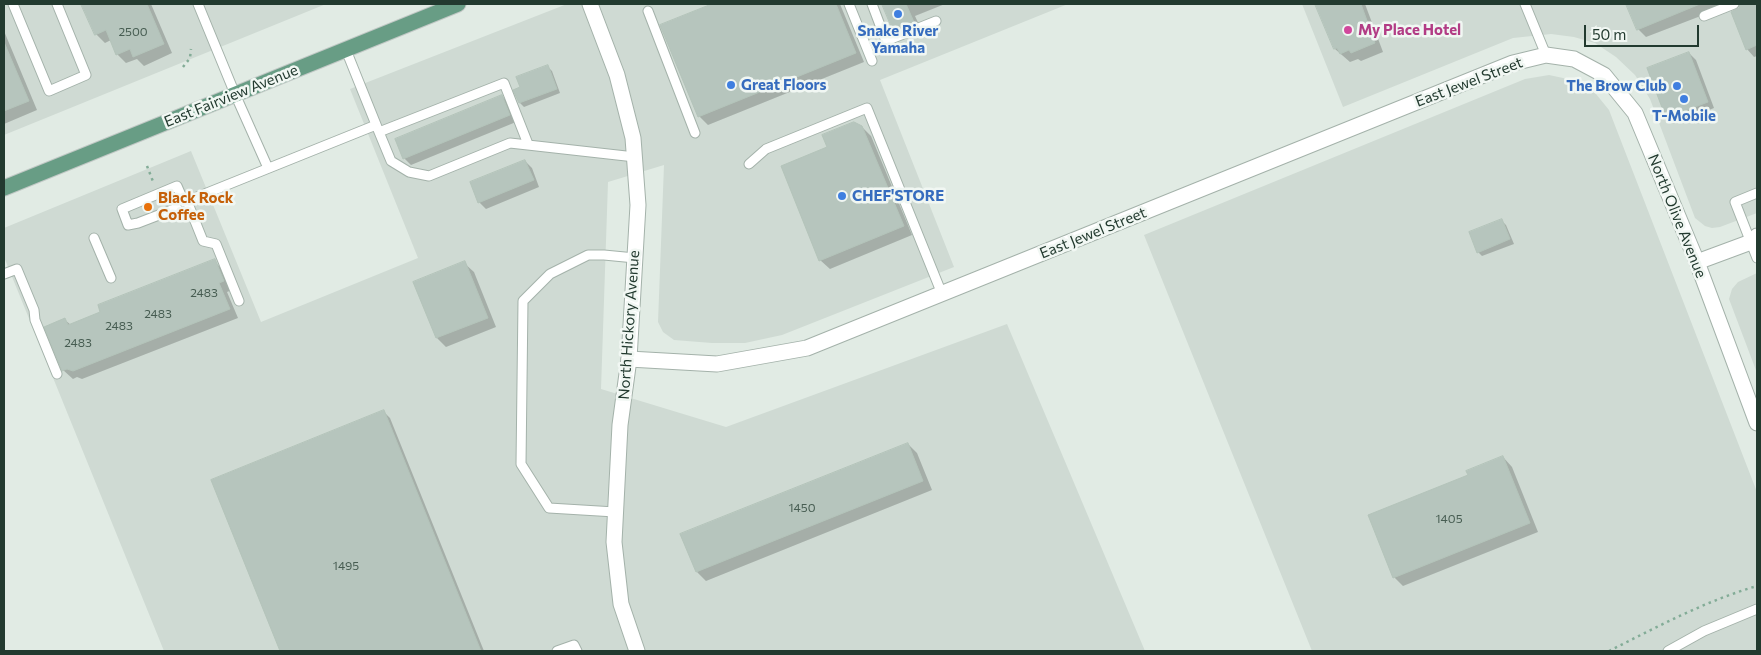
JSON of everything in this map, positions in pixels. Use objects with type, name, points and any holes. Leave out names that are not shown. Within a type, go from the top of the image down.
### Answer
[{"type":"main road","name":"East Fairview Avenue","points":[[4,188],[458,4]]},
{"type":"street","name":"North Hickory Avenue","points":[[590,4],[618,75],[634,138],[638,204],[629,359],[620,426],[614,542],[621,604],[637,651]]},
{"type":"street","name":"North Olive Avenue","points":[[1546,55],[1574,59],[1604,75],[1635,113],[1753,398],[1757,422]]},
{"type":"street","name":"East Jewel Street","points":[[629,359],[717,364],[807,348],[1513,63],[1546,55]]},
{"type":"street","points":[[1697,262],[1755,241]]},
{"type":"lane","points":[[13,4],[49,91],[86,75],[57,4]]},
{"type":"lane","points":[[198,4],[268,168]]},
{"type":"lane","points":[[849,4],[872,61]]},
{"type":"lane","points":[[872,4],[886,41],[936,21]]},
{"type":"lane","points":[[1525,4],[1546,55]]},
{"type":"lane","points":[[1704,16],[1734,4]]},
{"type":"lane","points":[[648,11],[695,133]]},
{"type":"lane","points":[[346,50],[391,162],[408,172],[429,176],[510,143],[635,157]]},
{"type":"lane","points":[[239,301],[216,244],[204,241],[187,201],[268,168],[504,83],[528,144]]},
{"type":"lane","points":[[749,164],[766,149],[867,108],[942,294]]},
{"type":"lane","points":[[177,186],[181,205],[138,223],[128,224],[122,209],[177,186]]},
{"type":"lane","points":[[1757,193],[1735,202],[1755,241],[1757,258]]},
{"type":"lane","points":[[94,238],[111,278]]},
{"type":"lane","points":[[615,512],[549,508],[521,464],[522,302],[550,274],[588,255],[604,254],[634,258]]},
{"type":"lane","points":[[4,274],[17,269],[57,374]]},
{"type":"lane","points":[[1668,651],[1704,631],[1757,609]]},
{"type":"lane","points":[[558,651],[574,645],[577,651]]},
{"type":"path","points":[[183,67],[190,58],[192,49]]},
{"type":"path","points":[[1608,651],[1664,623],[1723,597],[1757,586]]},
{"type":"shaded area","points":[[4,4],[326,4],[4,135]]},
{"type":"shaded area","points":[[567,4],[1068,4],[880,80],[954,267],[782,335],[745,343],[712,343],[674,340],[663,332],[658,322],[664,165],[608,182],[601,389],[726,427],[1007,324],[1145,651],[164,651],[4,257],[4,228],[191,151],[261,322],[418,258],[350,89]]},
{"type":"shaded area","points":[[1302,4],[1757,4],[1757,213],[1720,227],[1712,228],[1705,226],[1695,218],[1650,99],[1635,75],[1616,57],[1595,43],[1574,37],[1551,34],[1513,38],[1343,107]]},
{"type":"shaded area","points":[[1549,75],[1577,81],[1596,94],[1609,110],[1757,492],[1757,651],[1312,651],[1144,235],[1525,79]]},
{"type":"shaded area","points":[[1757,273],[1757,373],[1729,299],[1732,289],[1738,282]]},
{"type":"building","points":[[81,4],[147,4],[164,44],[133,57],[130,49],[116,55],[106,30],[95,35]]},
{"type":"building","name":"Great Floors","points":[[712,4],[836,4],[856,53],[698,117],[660,25]]},
{"type":"building","name":"Snake River Yamaha","points":[[882,4],[906,4],[914,22],[893,30]]},
{"type":"building","name":"My Place Hotel","points":[[1315,4],[1361,4],[1375,43],[1351,53],[1349,50],[1340,54],[1337,48],[1334,49]]},
{"type":"building","points":[[1626,4],[1700,4],[1637,30]]},
{"type":"building","points":[[1740,4],[1757,4],[1757,45],[1746,50],[1731,12],[1739,8]]},
{"type":"building","points":[[4,42],[29,101],[4,111]]},
{"type":"building","points":[[1689,52],[1708,102],[1666,118],[1647,68]]},
{"type":"building","points":[[548,65],[557,89],[519,103],[513,90],[520,87],[516,77]]},
{"type":"building","points":[[502,95],[510,115],[403,159],[395,139]]},
{"type":"building","name":"CHEF'STORE","points":[[854,122],[862,126],[904,226],[819,261],[781,166],[827,147],[822,135]]},
{"type":"building","points":[[525,160],[534,180],[478,203],[470,182]]},
{"type":"building","points":[[1502,219],[1510,239],[1477,253],[1469,232]]},
{"type":"building","points":[[215,259],[224,281],[219,283],[230,309],[73,371],[67,369],[62,371],[44,327],[65,318],[68,325],[100,312],[98,305]]},
{"type":"building","points":[[465,261],[488,318],[436,338],[413,282]]},
{"type":"building","points":[[384,410],[481,651],[280,651],[211,480]]},
{"type":"building","points":[[908,443],[923,481],[696,572],[680,534]]},
{"type":"building","points":[[1503,456],[1530,523],[1393,578],[1368,515],[1468,475],[1466,471]]},
{"type":"place","name":"Snake River Yamaha","points":[[898,14]]},
{"type":"place","name":"My Place Hotel","points":[[1348,30]]},
{"type":"place","name":"Great Floors","points":[[731,85]]},
{"type":"place","name":"The Brow Club","points":[[1677,86]]},
{"type":"place","name":"T-Mobile","points":[[1684,99]]},
{"type":"place","name":"CHEF'STORE","points":[[842,196]]},
{"type":"place","name":"Black Rock Coffee","points":[[148,207]]}]
